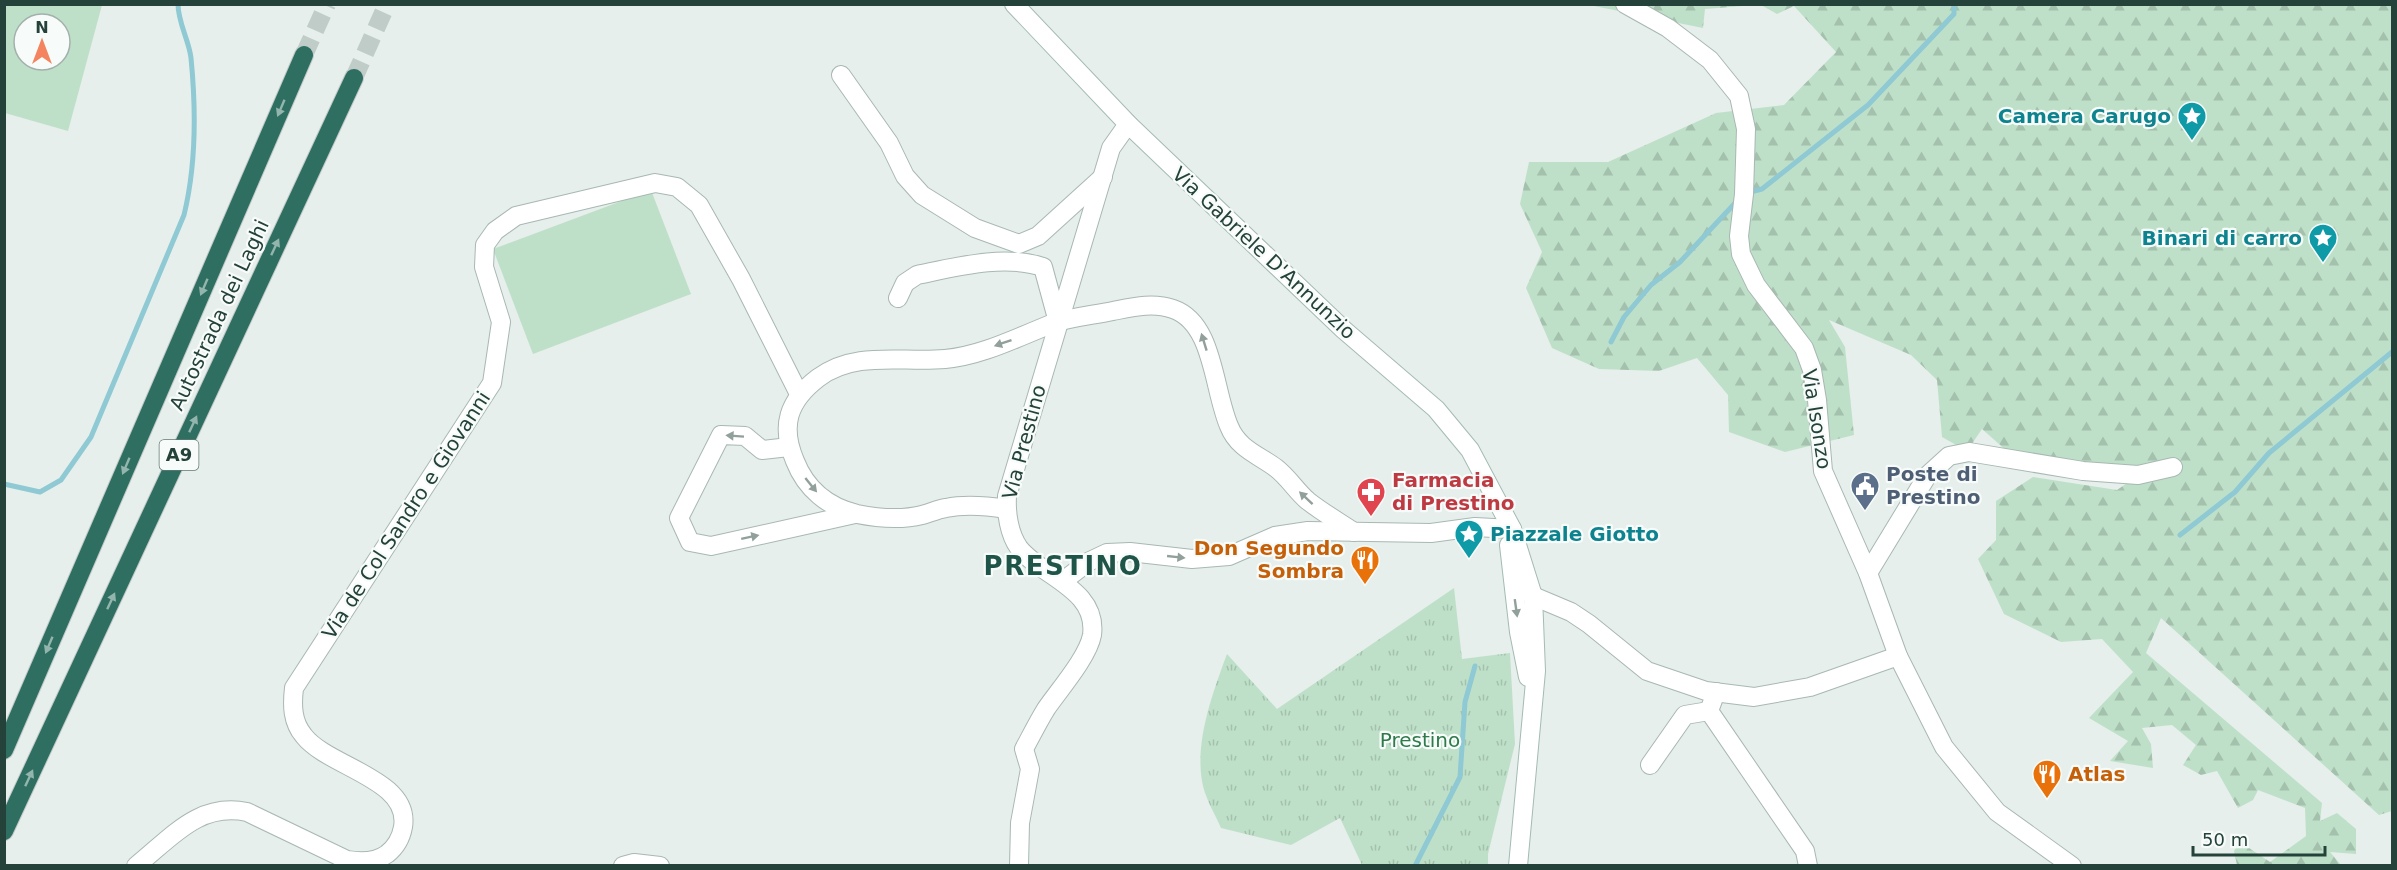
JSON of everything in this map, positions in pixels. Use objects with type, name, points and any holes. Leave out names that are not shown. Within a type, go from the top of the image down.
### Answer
[{"type":"highway","name":"Autostrada dei Laghi","points":[[4,750],[304,55]]},
{"type":"highway","name":"Autostrada dei Laghi","points":[[4,831],[354,78]]},
{"type":"street","name":"Via Gabriele D'Annunzio","points":[[1014,4],[1128,124],[1344,330],[1436,410],[1470,450],[1502,509],[1509,530],[1516,564],[1519,632],[1532,697]]},
{"type":"street","name":"Via Isonzo","points":[[1625,4],[1668,28],[1710,60],[1739,96],[1746,129],[1744,194],[1739,236],[1741,254],[1756,285],[1804,348],[1812,370],[1817,400],[1823,471],[1868,573],[1898,656],[1944,747],[1971,782],[1997,812],[2072,866]]},
{"type":"street","points":[[841,75],[882,134],[905,176],[922,195],[986,232],[1018,244],[1038,236],[1104,176]]},
{"type":"street","name":"Via Prestino","points":[[1019,866],[1020,823],[1030,769],[1024,749],[1044,712],[1086,649],[1092,636],[1092,620],[1085,605],[1063,581],[1019,548],[1011,530],[1006,509],[1007,496],[1111,148],[1128,124]]},
{"type":"street","name":"Via de Col Sandro e Giovanni","points":[[136,866],[199,816],[231,808],[247,812],[347,860],[360,863],[372,862],[384,856],[401,837],[403,812],[398,800],[389,790],[316,747],[304,736],[296,721],[292,705],[294,688],[492,383],[501,322],[484,267],[485,245],[495,231],[516,216],[654,183],[677,187],[699,205],[741,279],[799,394]]},
{"type":"street","points":[[898,298],[905,283],[917,275],[1012,261],[1028,262],[1043,267],[1058,322]]},
{"type":"street","points":[[1006,509],[982,505],[959,507],[921,516],[890,518],[858,514],[829,505],[811,488],[797,467],[789,447],[790,411],[799,394],[820,376],[845,364],[876,359],[946,359],[986,349],[1058,322],[1140,306],[1160,306],[1188,316],[1205,340],[1215,384],[1235,438],[1245,449],[1286,476],[1306,500],[1354,532]]},
{"type":"street","points":[[789,447],[762,450],[745,436],[721,435],[679,519],[690,542],[711,546],[858,514]]},
{"type":"street","points":[[1868,573],[1927,476],[1949,456],[1969,452],[2083,471],[2139,475],[2174,467]]},
{"type":"street","points":[[1063,581],[1088,562],[1107,553],[1130,552],[1192,559],[1228,556],[1275,536],[1308,531],[1431,533],[1475,527],[1509,530]]},
{"type":"street","name":"Via Gabriele D'Annunzio","points":[[1516,564],[1533,596],[1536,627],[1518,866]]},
{"type":"street","points":[[1516,564],[1564,610],[1647,671],[1716,692],[1754,697],[1810,687],[1898,656]]},
{"type":"street","points":[[1533,596],[1564,610]]},
{"type":"street","points":[[1536,627],[1546,612],[1564,610]]},
{"type":"street","points":[[1709,711],[1716,692]]},
{"type":"street","points":[[1650,765],[1685,715],[1709,711]]},
{"type":"street","points":[[1709,711],[1805,851],[1808,866]]},
{"type":"street","points":[[623,866],[634,863],[660,866]]},
{"type":"green space","points":[[4,5],[102,5],[68,131],[5,113]]},
{"type":"green space","points":[[1589,5],[1755,5],[1705,9],[1703,28]]},
{"type":"green space","points":[[1761,5],[2392,5],[2392,811],[2379,815],[2161,618],[2146,653],[2322,803],[2320,821],[2337,813],[2356,829],[2356,854],[2330,852],[2341,865],[2237,865],[2234,851],[2240,842],[2270,862],[2306,836],[2305,808],[2258,790],[2253,800],[2238,808],[2217,771],[2201,775],[2183,765],[2196,745],[2172,725],[2142,728],[2151,744],[2153,768],[2110,761],[2128,741],[2089,718],[2133,672],[2102,639],[2061,642],[2004,614],[1978,559],[1996,540],[1996,501],[2033,477],[2117,490],[2155,464],[2113,472],[2008,452],[1982,429],[1967,451],[1942,437],[1937,380],[1911,355],[1829,320],[1845,347],[1854,435],[1785,452],[1729,432],[1728,395],[1697,358],[1659,371],[1599,369],[1552,348],[1526,288],[1542,252],[1520,204],[1529,162],[1608,162],[1716,113],[1784,105],[1836,52],[1794,6],[1777,14]]},
{"type":"green space","points":[[651,190],[691,294],[533,354],[493,249]]},
{"type":"green space","name":"Prestino","points":[[1454,588],[1462,659],[1510,653],[1515,744],[1488,854],[1488,865],[1362,865],[1340,818],[1291,845],[1221,828],[1203,787],[1200,765],[1207,716],[1227,654],[1277,709]]},
{"type":"waterway","points":[[4,484],[40,492],[61,480],[91,437],[184,215],[193,157],[194,97],[191,58],[178,4]]},
{"type":"waterway","points":[[1746,193],[1762,189],[1868,105],[1954,14],[1954,4]]},
{"type":"waterway","points":[[1611,342],[1624,317],[1651,285],[1680,262],[1737,201]]},
{"type":"waterway","points":[[2180,535],[2235,492],[2269,453],[2392,352]]},
{"type":"waterway","points":[[1415,866],[1460,777],[1465,702],[1475,666]]},
{"type":"tunnel","points":[[304,55],[327,4]]},
{"type":"tunnel","points":[[354,78],[387,4]]},
{"type":"place","name":"Camera Carugo","points":[[2192,142]]},
{"type":"place","name":"Binari di carro","points":[[2323,264]]},
{"type":"place","name":"Poste di Prestino","points":[[1865,512]]},
{"type":"place","name":"Farmacia di Prestino","points":[[1371,518]]},
{"type":"place","name":"Piazzale Giotto","points":[[1469,560]]},
{"type":"place","name":"Don Segundo Sombra","points":[[1365,586]]},
{"type":"place","name":"Atlas","points":[[2047,800]]},
{"type":"district","name":"PRESTINO","points":[[1063,566]]}]
